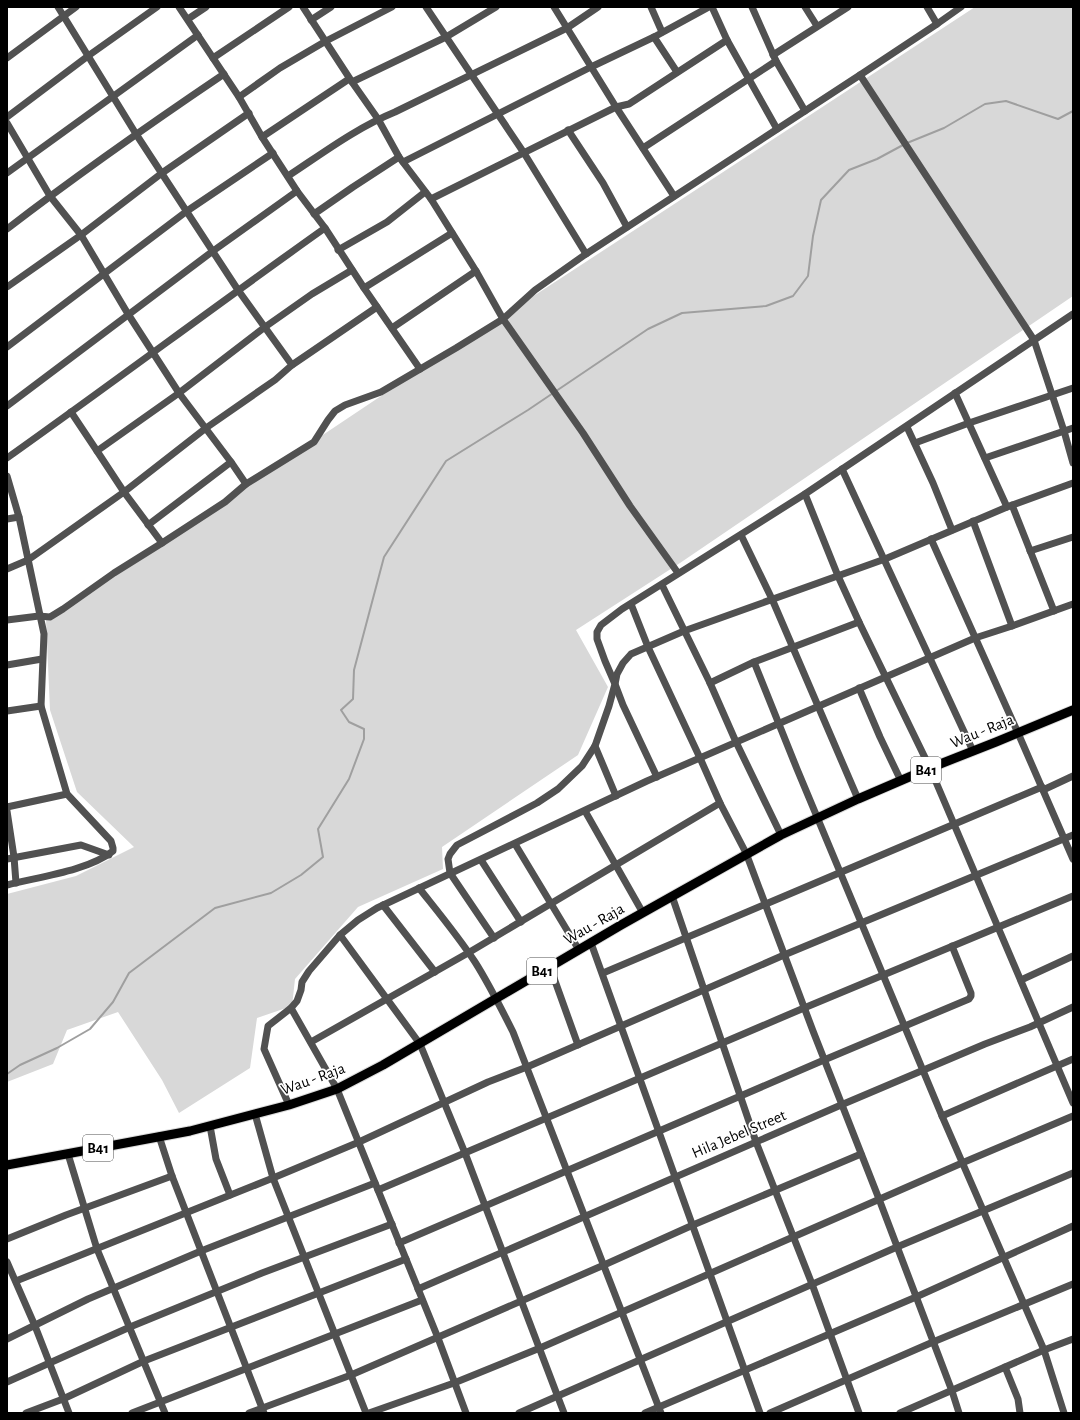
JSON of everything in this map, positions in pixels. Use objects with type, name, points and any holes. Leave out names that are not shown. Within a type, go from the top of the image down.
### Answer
[{"type":"main road","name":"Wau - Raja","points":[[7,1165],[210,1126],[290,1105],[338,1089],[420,1044],[746,853],[858,799],[1073,710]]},
{"type":"street","points":[[58,7],[136,134],[238,290],[292,365]]},
{"type":"street","points":[[7,58],[76,7]]},
{"type":"street","points":[[7,117],[88,56],[157,7]]},
{"type":"street","points":[[180,7],[239,97],[297,191],[325,228],[338,250],[420,368]]},
{"type":"street","points":[[188,19],[206,7]]},
{"type":"street","points":[[213,58],[289,7]]},
{"type":"street","points":[[303,7],[350,80],[378,120],[401,159],[431,199],[476,271],[503,319],[556,394],[630,506],[678,573]]},
{"type":"street","points":[[311,20],[331,7]]},
{"type":"street","points":[[239,97],[280,68],[326,41],[392,7]]},
{"type":"street","points":[[426,7],[524,153],[586,254]]},
{"type":"street","points":[[262,136],[350,80],[446,37],[496,7]]},
{"type":"street","points":[[554,7],[616,107],[674,196]]},
{"type":"street","points":[[288,176],[354,132],[568,28],[598,7]]},
{"type":"street","points":[[650,7],[662,32]]},
{"type":"street","points":[[314,214],[401,159],[498,114],[654,37],[711,7],[748,80],[777,129]]},
{"type":"street","points":[[752,7],[775,58],[805,111]]},
{"type":"street","points":[[805,7],[817,26]]},
{"type":"street","points":[[643,148],[748,80],[817,26],[848,7]]},
{"type":"street","points":[[927,7],[937,24]]},
{"type":"street","points":[[7,620],[39,616],[50,617],[114,573],[224,502],[246,484],[314,442],[335,411],[345,405],[381,392],[503,319],[535,290],[586,254],[860,75],[961,7]]},
{"type":"street","points":[[7,173],[198,35]]},
{"type":"street","points":[[654,37],[678,72]]},
{"type":"street","points":[[431,199],[568,130],[616,107],[628,104],[727,40]]},
{"type":"street","points":[[7,229],[136,134],[224,74]]},
{"type":"street","points":[[860,75],[1034,340],[1073,463]]},
{"type":"street","points":[[7,287],[80,235],[162,173],[249,113]]},
{"type":"street","points":[[7,123],[50,196],[80,235],[128,314],[179,393],[246,484]]},
{"type":"street","points":[[568,130],[603,183],[627,227]]},
{"type":"street","points":[[7,346],[52,314],[103,273],[187,211],[273,153]]},
{"type":"street","points":[[7,406],[128,314],[297,191]]},
{"type":"street","points":[[338,250],[387,222],[425,192]]},
{"type":"street","points":[[7,458],[325,228]]},
{"type":"street","points":[[364,288],[452,233]]},
{"type":"street","points":[[97,451],[179,393],[265,326],[312,294],[352,270]]},
{"type":"street","points":[[392,328],[476,271]]},
{"type":"street","points":[[7,570],[28,560],[124,492],[206,428],[275,380],[292,365],[377,307]]},
{"type":"street","points":[[657,777],[623,705],[605,661],[597,632],[601,625],[608,618],[678,573],[805,494],[1073,314]]},
{"type":"street","points":[[914,443],[1073,388]]},
{"type":"street","points":[[955,394],[1030,551],[1054,611]]},
{"type":"street","points":[[72,412],[124,492],[162,543]]},
{"type":"street","points":[[907,426],[933,483],[952,530]]},
{"type":"street","points":[[985,458],[1073,428]]},
{"type":"street","points":[[148,525],[231,462]]},
{"type":"street","points":[[842,469],[973,751]]},
{"type":"street","points":[[7,476],[19,517],[44,634],[41,706],[67,794],[111,841],[113,848],[113,851],[101,859],[73,869],[7,885]]},
{"type":"street","points":[[494,938],[450,873],[448,859],[450,854],[457,845],[537,804],[558,789],[582,766],[595,746],[609,706],[617,674],[623,662],[631,654],[684,631],[885,559],[1009,506],[1073,483]]},
{"type":"street","points":[[805,494],[838,576],[930,768],[1073,1103]]},
{"type":"street","points":[[7,519],[19,517]]},
{"type":"street","points":[[973,521],[1012,626]]},
{"type":"street","points":[[741,535],[772,599],[858,799]]},
{"type":"street","points":[[1030,551],[1073,537]]},
{"type":"street","points":[[931,540],[1073,859]]},
{"type":"street","points":[[662,584],[781,835]]},
{"type":"street","points":[[631,604],[648,646],[720,803],[746,853],[841,1105],[952,1391],[959,1413]]},
{"type":"street","points":[[290,1105],[264,1050],[268,1026],[291,1008],[297,1001],[302,982],[309,971],[340,936],[358,920],[383,905],[450,873],[516,844],[657,777],[817,706],[975,638],[1073,604]]},
{"type":"street","points":[[710,683],[754,662],[859,622]]},
{"type":"street","points":[[7,665],[42,659]]},
{"type":"street","points":[[754,662],[942,1116],[1005,1256],[1044,1350],[1064,1413]]},
{"type":"street","points":[[860,688],[901,781]]},
{"type":"street","points":[[7,711],[41,706]]},
{"type":"street","points":[[595,746],[616,796]]},
{"type":"street","points":[[603,973],[954,824],[1073,776]]},
{"type":"street","points":[[7,807],[67,794]]},
{"type":"street","points":[[311,1042],[494,938],[720,803]]},
{"type":"street","points":[[7,811],[10,858],[16,883]]},
{"type":"street","points":[[584,811],[643,913]]},
{"type":"street","points":[[16,1281],[359,1142],[444,1102],[784,955],[1073,835]]},
{"type":"street","points":[[516,844],[579,950]]},
{"type":"street","points":[[10,858],[81,845],[108,855]]},
{"type":"street","points":[[481,860],[521,922]]},
{"type":"street","points":[[419,888],[468,953],[497,999],[513,1032],[660,1410]]},
{"type":"street","points":[[672,896],[756,1142],[812,1284],[858,1413]]},
{"type":"street","points":[[7,1339],[88,1299],[201,1251],[289,1217],[377,1187],[465,1153],[804,1008],[1073,896]]},
{"type":"street","points":[[383,905],[435,972]]},
{"type":"street","points":[[340,936],[420,1044],[465,1153],[564,1413]]},
{"type":"street","points":[[591,943],[760,1413]]},
{"type":"street","points":[[399,1243],[969,999],[971,993],[952,946]]},
{"type":"street","points":[[1020,980],[1073,956]]},
{"type":"street","points":[[550,967],[578,1045]]},
{"type":"street","name":"Hila Jebel Street","points":[[418,1289],[841,1105],[1073,1007]]},
{"type":"street","points":[[291,1008],[338,1089],[438,1338],[466,1413]]},
{"type":"street","points":[[942,1116],[1073,1059]]},
{"type":"street","points":[[255,1114],[273,1178],[367,1413],[454,1383],[540,1348],[794,1238],[962,1163],[1073,1116]]},
{"type":"street","points":[[210,1126],[216,1159],[230,1195]]},
{"type":"street","points":[[159,1136],[172,1176],[263,1410]]},
{"type":"street","points":[[68,1154],[97,1249],[165,1413]]},
{"type":"street","points":[[249,1413],[263,1410],[351,1375],[693,1225],[861,1154]]},
{"type":"street","points":[[519,1413],[897,1247],[1073,1173]]},
{"type":"street","points":[[7,1239],[172,1176]]},
{"type":"street","points":[[7,1382],[130,1327],[217,1291],[392,1224]]},
{"type":"street","points":[[645,1413],[660,1410],[744,1370],[916,1297],[1073,1226]]},
{"type":"street","points":[[26,1413],[63,1399],[144,1361],[406,1259]]},
{"type":"street","points":[[7,1262],[35,1326],[69,1413]]},
{"type":"street","points":[[770,1413],[933,1342],[1073,1284]]},
{"type":"street","points":[[132,1413],[422,1300]]},
{"type":"street","points":[[900,1413],[1044,1350],[1073,1339]]},
{"type":"street","points":[[1005,1367],[1018,1399],[1020,1413]]},
{"type":"shaded area","points":[[975,7],[1073,7],[1073,296],[680,563],[576,630],[608,687],[578,755],[442,847],[443,869],[358,907],[295,979],[292,1006],[257,1018],[250,1068],[179,1113],[162,1080],[118,1012],[67,1030],[53,1064],[7,1082],[7,894],[76,876],[134,847],[77,792],[50,710],[46,620],[378,398]]},
{"type":"waterway","points":[[907,143],[944,128],[985,104],[1006,101],[1058,119],[1073,111]]},
{"type":"waterway","points":[[7,1074],[20,1065],[57,1048],[90,1029],[113,1002],[129,973],[215,908],[271,893],[301,875],[323,857],[318,829],[349,779],[364,739],[364,729],[349,722],[341,710],[353,699],[354,670],[384,557],[446,461],[528,410],[648,329],[682,313],[766,306],[793,296],[808,276],[813,236],[821,200],[849,170],[877,159],[903,145]]}]
